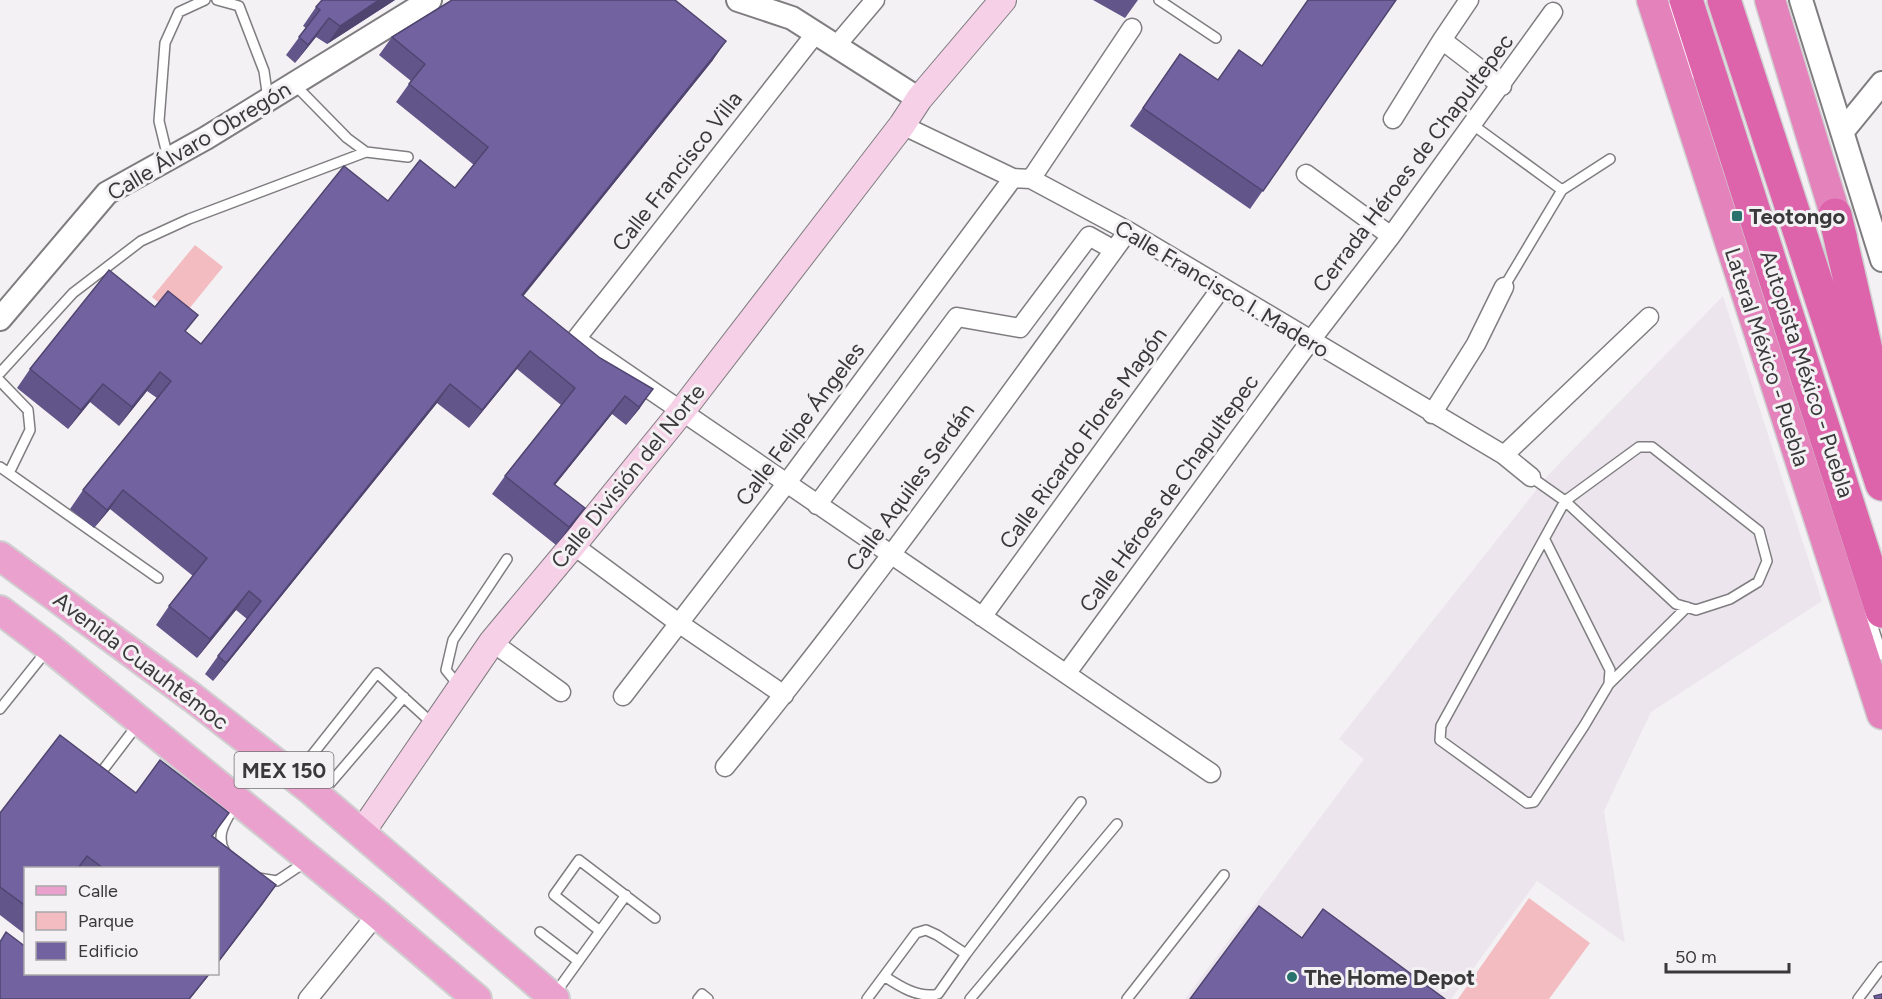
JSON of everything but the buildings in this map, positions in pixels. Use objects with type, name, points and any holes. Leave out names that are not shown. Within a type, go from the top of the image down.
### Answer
[{"type":"highway","name":"Lateral México - Puebla","points":[[1652,0],[1882,714]]},
{"type":"highway","name":"Autopista México - Puebla","points":[[1686,0],[1875,610]]},
{"type":"highway","name":"Autopista México - Puebla","points":[[1724,0],[1882,484]]},
{"type":"highway","points":[[1770,0],[1835,215],[1882,359]]},
{"type":"highway","points":[[1835,215],[1882,420]]},
{"type":"main road","name":"Calle División del Norte","points":[[362,832],[492,642],[681,412],[902,125],[919,99],[1003,0]]},
{"type":"main road","name":"Avenida Cuauhtémoc","points":[[0,556],[193,698],[319,797],[554,998]]},
{"type":"main road","name":"Avenida Cuauhtémoc","points":[[0,610],[238,800],[477,999]]},
{"type":"street","name":"Calle Álvaro Obregón","points":[[0,319],[107,193],[168,161],[430,0]]},
{"type":"street","points":[[738,0],[792,18],[919,99]]},
{"type":"street","points":[[836,46],[875,0]]},
{"type":"street","name":"Cerrada Héroes de Chapultepec","points":[[1393,119],[1469,0]]},
{"type":"street","points":[[1801,0],[1882,260]]},
{"type":"street","name":"Cerrada Héroes de Chapultepec","points":[[1311,340],[1502,86],[1553,12]]},
{"type":"street","points":[[1031,179],[1132,28]]},
{"type":"street","name":"Calle Francisco Villa","points":[[681,412],[576,339],[816,33]]},
{"type":"street","points":[[1442,40],[1502,86]]},
{"type":"street","points":[[1842,132],[1882,83]]},
{"type":"street","name":"Calle Francisco I. Madero","points":[[902,125],[1012,178],[1031,179],[1128,231],[1504,455],[1531,477]]},
{"type":"street","points":[[1306,174],[1391,236]]},
{"type":"street","name":"Calle Felipe Ángeles","points":[[623,696],[786,484],[1012,178]]},
{"type":"street","name":"Calle Aquiles Serdán","points":[[725,766],[784,695],[891,555],[1128,231]]},
{"type":"street","points":[[817,505],[957,317],[1020,328],[1089,236],[1114,250]]},
{"type":"street","name":"Calle Ricardo Flores Magón","points":[[982,617],[1222,287]]},
{"type":"street","points":[[1432,414],[1476,344],[1504,287]]},
{"type":"street","points":[[1504,455],[1649,317]]},
{"type":"street","name":"Calle Héroes de Chapultepec","points":[[1066,674],[1311,340]]},
{"type":"street","points":[[681,412],[1212,773]]},
{"type":"street","points":[[573,545],[680,624],[784,695]]},
{"type":"street","points":[[492,642],[561,692]]},
{"type":"street","points":[[308,999],[377,914]]},
{"type":"lane","points":[[168,161],[159,121],[165,43],[179,12],[205,0]]},
{"type":"lane","points":[[217,0],[239,6],[264,70],[268,99]]},
{"type":"lane","points":[[1159,0],[1216,38]]},
{"type":"lane","points":[[1658,0],[1882,692]]},
{"type":"lane","points":[[1667,0],[1698,89]]},
{"type":"lane","points":[[294,83],[347,138],[366,152]]},
{"type":"lane","points":[[1473,124],[1562,190]]},
{"type":"lane","points":[[0,373],[73,292],[141,241],[189,219],[366,152],[408,157]]},
{"type":"lane","points":[[1504,287],[1562,190],[1610,159]]},
{"type":"lane","points":[[1737,191],[1760,265]]},
{"type":"lane","points":[[0,381],[28,410],[30,430],[9,473]]},
{"type":"lane","points":[[1531,477],[1566,501],[1676,604],[1687,607],[1696,610],[1730,599],[1758,582],[1767,561],[1759,531],[1652,447],[1639,447],[1566,501],[1441,726],[1440,740],[1527,803],[1534,802],[1609,684],[1687,607]]},
{"type":"lane","points":[[0,467],[158,578]]},
{"type":"lane","points":[[1545,540],[1610,670],[1609,684]]},
{"type":"lane","points":[[461,688],[454,682],[447,670],[453,640],[507,559]]},
{"type":"lane","points":[[1875,610],[1882,655]]},
{"type":"lane","points":[[0,709],[49,647]]},
{"type":"lane","points":[[294,778],[377,673],[435,725]]},
{"type":"lane","points":[[319,797],[404,697]]},
{"type":"lane","points":[[94,763],[106,772],[140,721]]},
{"type":"lane","points":[[232,864],[221,845],[221,830],[238,800]]},
{"type":"lane","points":[[884,976],[917,998],[931,999],[938,994],[1081,802]]},
{"type":"lane","points":[[970,999],[1117,824]]},
{"type":"lane","points":[[251,874],[261,879],[277,881],[310,859]]},
{"type":"lane","points":[[600,931],[554,895],[579,860],[655,918]]},
{"type":"lane","points":[[1127,999],[1224,875]]},
{"type":"lane","points":[[554,998],[626,895]]},
{"type":"lane","points":[[867,999],[916,933],[926,930],[966,954]]},
{"type":"lane","points":[[540,932],[578,961]]},
{"type":"lane","points":[[1858,999],[1882,967]]},
{"type":"lane","points":[[698,999],[702,994],[708,999]]},
{"type":"shaded area","points":[[1723,296],[1822,601],[1651,712],[1604,811],[1625,943],[1537,881],[1451,999],[1185,999],[1364,759],[1339,739],[1549,474]]},
{"type":"green space","points":[[195,245],[223,267],[180,320],[152,297]]},
{"type":"green space","points":[[1529,898],[1590,943],[1549,999],[1458,999]]},
{"type":"place","name":"Teotongo","points":[[1737,216]]},
{"type":"place","name":"The Home Depot","points":[[1292,977]]}]
